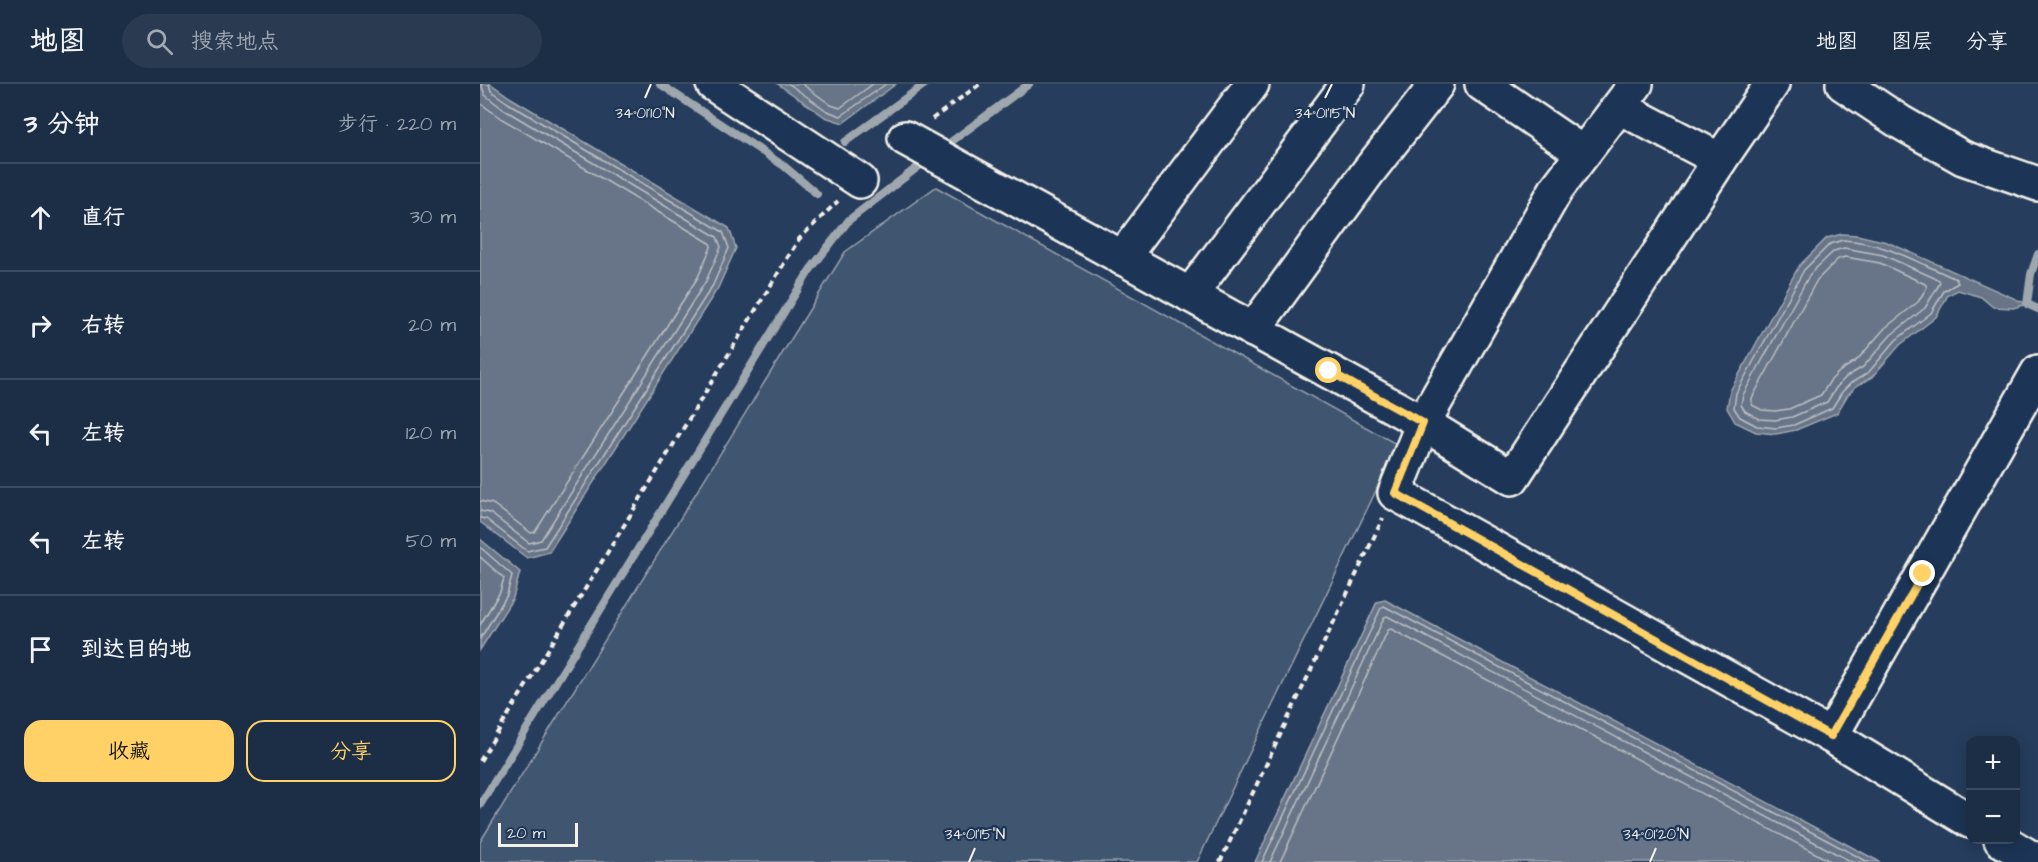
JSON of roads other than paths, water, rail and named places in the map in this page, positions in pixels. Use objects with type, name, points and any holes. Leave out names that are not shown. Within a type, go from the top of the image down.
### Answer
[{"type":"street","points":[[713,84],[860,181]]},
{"type":"street","points":[[1122,258],[1252,84]]},
{"type":"street","points":[[1190,295],[1348,84]]},
{"type":"street","points":[[1253,330],[1368,172],[1437,84]]},
{"type":"street","points":[[1482,84],[1583,153]]},
{"type":"street","points":[[924,149],[1423,423],[1512,478],[1772,84]]},
{"type":"street","points":[[1843,84],[1900,122],[1963,158],[2038,184]]},
{"type":"street","points":[[1720,160],[1628,95],[1557,188],[1423,423],[1395,493],[1831,736],[1966,818]]},
{"type":"street","points":[[1831,736],[2038,372]]},
{"type":"street","points":[[2008,844],[2038,862]]},
{"type":"water","points":[[480,84],[491,84],[729,228],[736,248],[718,288],[549,552],[527,558],[480,522]]},
{"type":"water","points":[[778,84],[896,84],[843,123],[825,117]]},
{"type":"water","points":[[1842,234],[1887,242],[2027,304],[2013,308],[1993,307],[1981,297],[1958,290],[1948,295],[1936,317],[1900,345],[1872,377],[1855,387],[1837,413],[1796,430],[1776,434],[1756,432],[1735,422],[1727,408],[1730,391],[1799,266],[1827,238]]},
{"type":"water","points":[[480,539],[520,572],[513,598],[480,650]]},
{"type":"water","points":[[1385,600],[1880,862],[1255,862],[1377,602]]},
{"type":"waterway","points":[[660,84],[784,166],[817,194]]},
{"type":"waterway","points":[[845,142],[925,84]]},
{"type":"waterway","points":[[940,150],[1029,84]]},
{"type":"waterway","points":[[480,805],[810,270],[849,220],[927,160]]},
{"type":"waterway","points":[[2038,254],[2031,274],[2027,304],[2038,309]]}]
